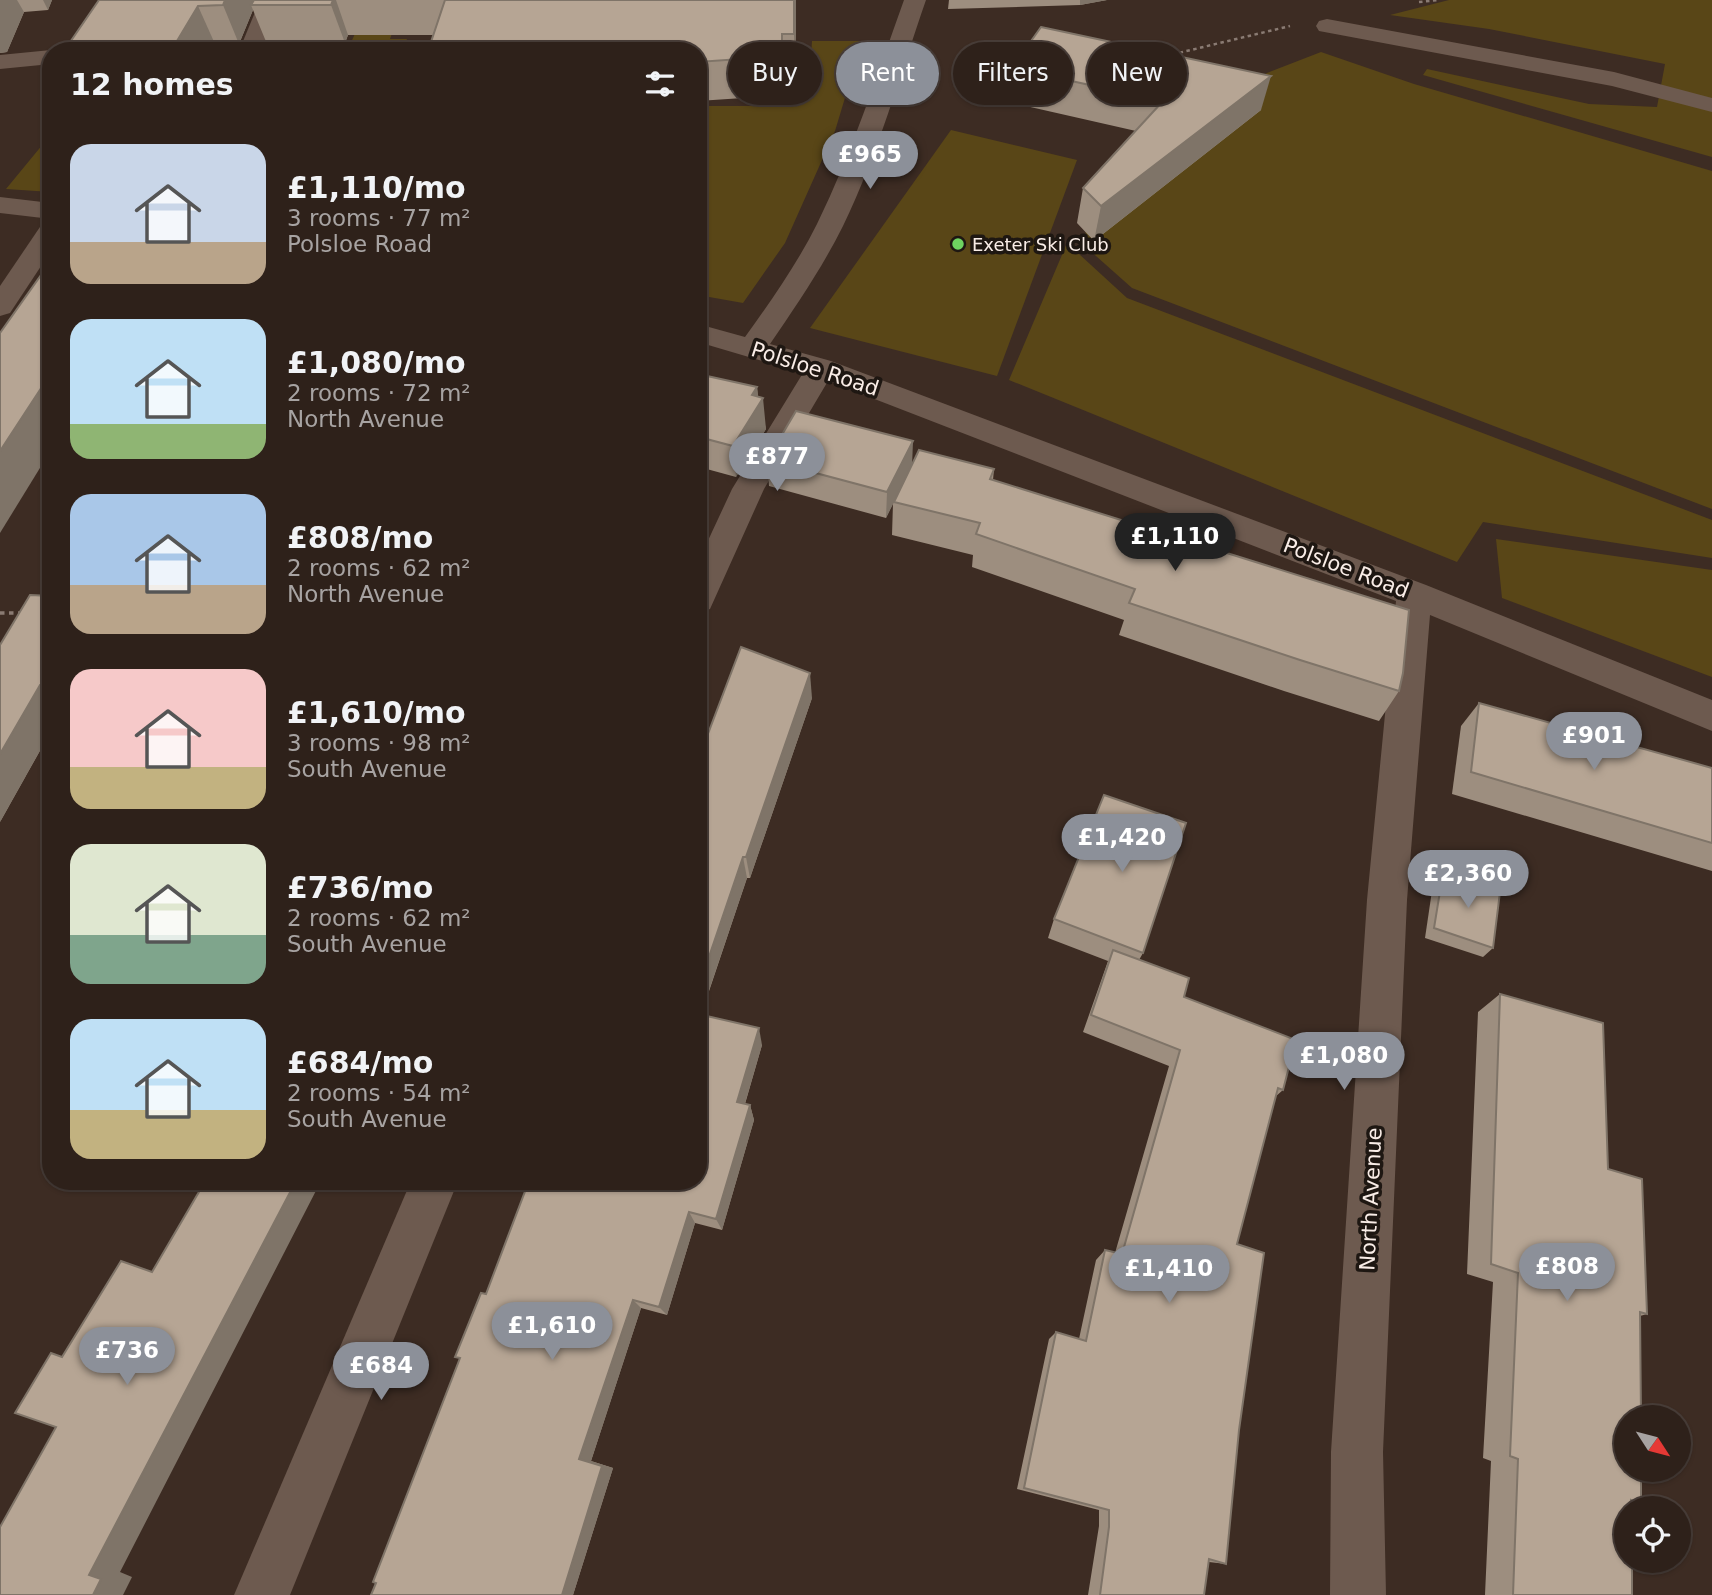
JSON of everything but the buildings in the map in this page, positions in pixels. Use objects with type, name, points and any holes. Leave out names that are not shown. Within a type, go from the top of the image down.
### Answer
[{"type":"street","points":[[254,42],[271,0]]},
{"type":"street","points":[[752,348],[792,292],[830,225],[869,132],[915,0]]},
{"type":"street","points":[[1326,26],[1614,79],[1712,105]]},
{"type":"street","points":[[0,62],[42,58]]},
{"type":"street","points":[[0,205],[42,210]]},
{"type":"street","points":[[0,307],[42,243]]},
{"type":"street","name":"Polsloe Road","points":[[707,336],[821,368],[1414,594],[1712,716]]},
{"type":"street","points":[[707,580],[748,489],[821,368]]},
{"type":"street","name":"North Avenue","points":[[1358,1595],[1357,1452],[1387,900],[1414,594]]},
{"type":"street","points":[[262,1595],[431,1190]]},
{"type":"path","points":[[1187,51],[1292,26],[1326,26]]},
{"type":"path","points":[[0,613],[27,613]]},
{"type":"shaded area","points":[[1449,0],[1712,0],[1712,157],[1423,75],[1427,69],[1589,104],[1657,107],[1665,64],[1489,29],[1390,15]]},
{"type":"shaded area","points":[[396,22],[390,39],[407,39],[406,42],[351,42],[360,23]]},
{"type":"shaded area","points":[[812,41],[880,41],[836,42],[836,105],[843,105],[835,131],[785,243],[743,303],[707,297],[707,106],[822,105],[822,42]]},
{"type":"shaded area","points":[[1321,52],[1414,84],[1712,171],[1712,509],[1132,288],[1087,248],[1084,216],[1216,101],[1267,73]]},
{"type":"shaded area","name":"Exeter Ski Club","points":[[951,130],[1077,160],[997,376],[810,328]]},
{"type":"shaded area","points":[[42,145],[42,191],[6,189]]},
{"type":"shaded area","points":[[1067,243],[1127,298],[1712,520],[1712,558],[1483,522],[1457,562],[1009,380]]},
{"type":"shaded area","points":[[1496,539],[1712,570],[1712,677],[1502,598]]},
{"type":"place","name":"Exeter Ski Club","points":[[958,244]]}]
